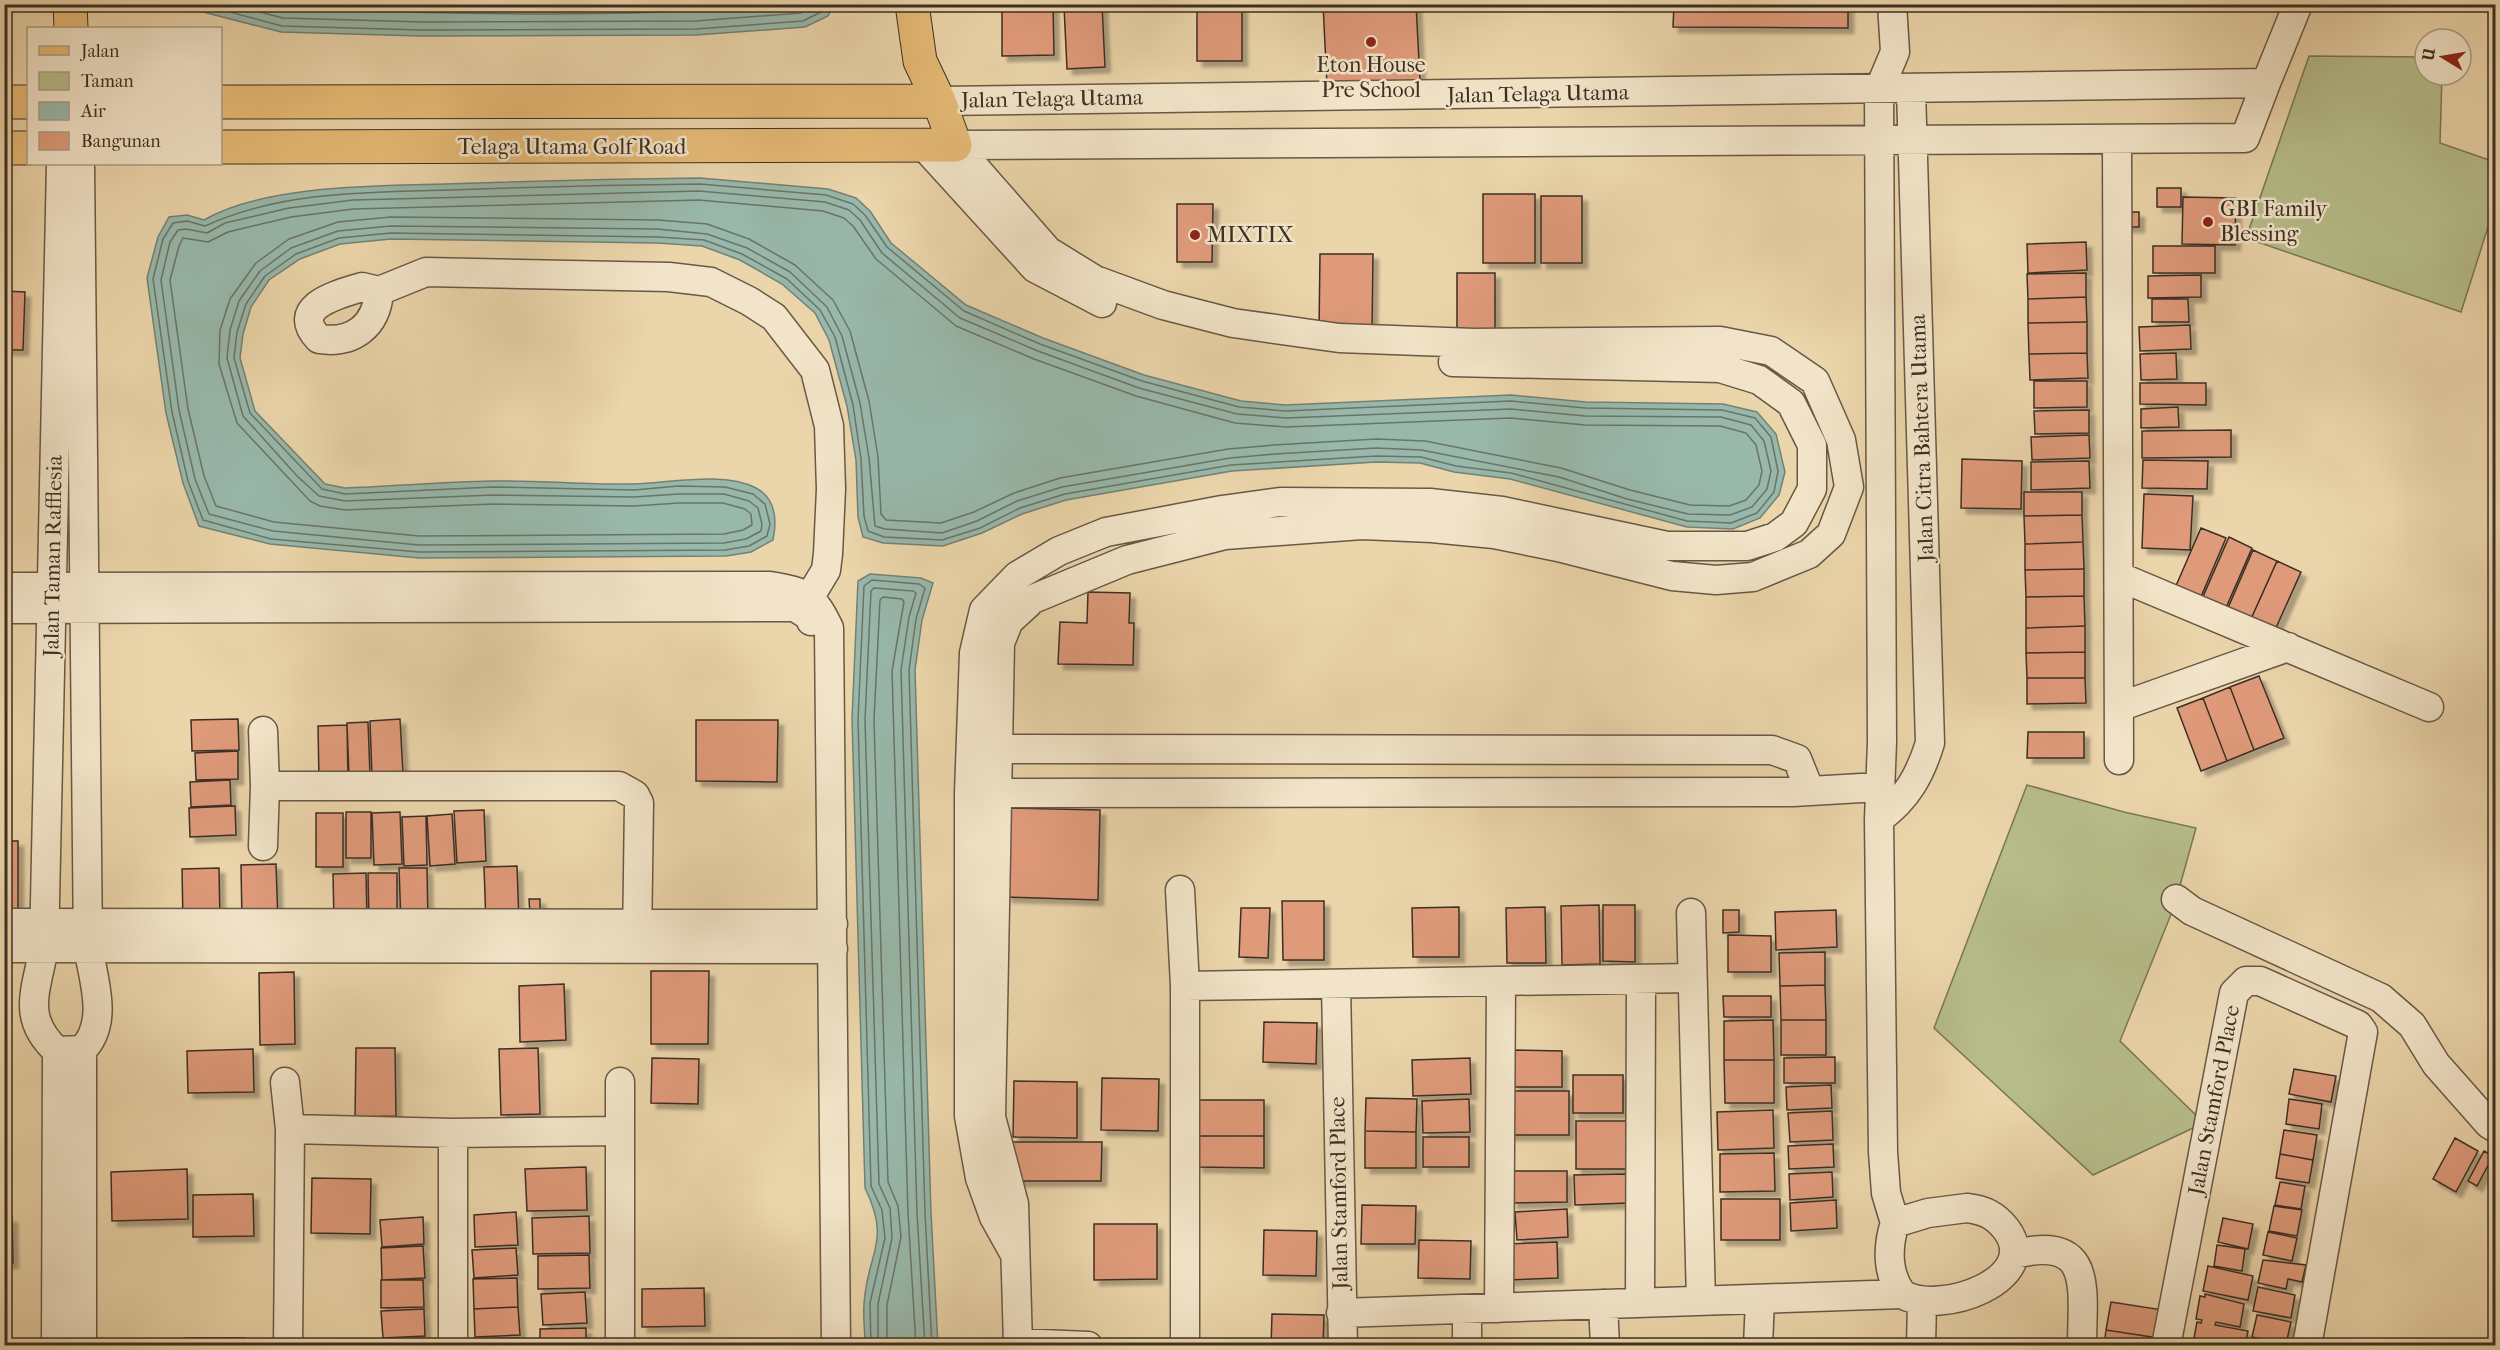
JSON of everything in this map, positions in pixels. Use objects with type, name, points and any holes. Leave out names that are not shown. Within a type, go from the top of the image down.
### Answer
[{"type":"main road","points":[[70,4],[71,27]]},
{"type":"main road","points":[[912,4],[924,102],[939,145]]},
{"type":"main road","points":[[4,102],[27,102]]},
{"type":"main road","name":"Telaga Utama Golf Road","points":[[222,102],[924,102]]},
{"type":"main road","name":"Telaga Utama Golf Road","points":[[222,147],[939,145]]},
{"type":"main road","points":[[4,148],[27,148]]},
{"type":"street","points":[[1880,90],[1895,52],[1892,4]]},
{"type":"street","points":[[2266,83],[2298,4]]},
{"type":"street","name":"Jalan Telaga Utama","points":[[924,102],[2266,83],[2246,138],[939,145]]},
{"type":"street","name":"Jalan Citra Bahtera Utama","points":[[1879,819],[1902,800],[1922,766],[1930,743],[1911,89]]},
{"type":"street","name":"Jalan Citra Bahtera Utama","points":[[1880,90],[1882,742],[1878,787],[1883,1152],[1886,1193],[1895,1223]]},
{"type":"street","points":[[2117,139],[2119,759]]},
{"type":"street","points":[[939,145],[1035,268],[1086,297],[1157,324],[1230,342],[1337,357],[1474,363],[1720,368],[1759,380],[1791,403],[1812,445],[1812,489],[1794,523],[1775,537],[1747,546],[1667,546],[1502,511],[1430,503],[1280,502],[1222,510],[1106,532],[1059,551],[1017,576],[984,610],[974,653],[969,793],[969,1116],[981,1178],[994,1217],[1017,1256]]},
{"type":"street","points":[[939,145],[1048,251],[1095,280],[1163,305],[1233,323],[1339,338],[1474,343],[1720,341],[1771,351],[1815,381],[1841,440],[1849,487],[1831,534],[1809,554],[1753,577],[1725,580],[1672,576],[1558,547],[1494,534],[1362,525],[1225,535],[1127,560],[1033,599],[1009,621],[1000,644],[999,792],[991,1117],[1014,1204],[1018,1344],[1088,1346]]},
{"type":"street","name":"Jalan Taman Rafflesia","points":[[61,165],[45,936],[33,1008],[36,1025],[41,1035],[70,1051],[91,1042],[97,1024],[98,1007],[87,936],[80,165]]},
{"type":"street","points":[[4,609],[52,598],[84,597],[795,607],[806,603],[826,570],[831,489],[829,426],[815,370],[774,317],[749,301],[711,282],[669,277],[426,272],[379,291]]},
{"type":"street","points":[[2120,577],[2429,707]]},
{"type":"street","points":[[4,587],[52,598]]},
{"type":"street","points":[[806,603],[812,624],[836,1346]]},
{"type":"street","points":[[2119,707],[2288,647]]},
{"type":"street","points":[[262,731],[265,786],[263,846]]},
{"type":"street","points":[[971,749],[1772,750],[1786,753],[1797,759],[1810,791]]},
{"type":"street","points":[[265,786],[619,786],[635,795],[639,803],[636,936]]},
{"type":"street","points":[[969,793],[1810,791],[1878,787]]},
{"type":"street","points":[[1180,890],[1185,986],[1184,1332]]},
{"type":"street","points":[[2176,899],[2192,911],[2381,998],[2412,1025],[2436,1064],[2489,1124],[2496,1128]]},
{"type":"street","points":[[1691,913],[1701,1301]]},
{"type":"street","points":[[4,923],[45,936]]},
{"type":"street","points":[[4,948],[45,936],[824,936]]},
{"type":"street","points":[[816,1346],[824,936]]},
{"type":"street","points":[[1185,986],[1691,978]]},
{"type":"street","points":[[1640,1303],[1641,979]]},
{"type":"street","points":[[1499,1308],[1501,981]]},
{"type":"street","name":"Jalan Stamford Place","points":[[2166,1346],[2234,993],[2246,981],[2260,981],[2358,1025],[2363,1032],[2307,1346]]},
{"type":"street","name":"Jalan Stamford Place","points":[[1336,984],[1341,1313],[1760,1299],[1956,1300],[1971,1295],[2001,1275],[2010,1265],[2015,1254]]},
{"type":"street","points":[[56,1346],[70,1051]]},
{"type":"street","points":[[70,1051],[82,1346]]},
{"type":"street","points":[[285,1082],[290,1129],[288,1346]]},
{"type":"street","points":[[620,1082],[620,1346]]},
{"type":"street","points":[[290,1129],[453,1133],[621,1131]]},
{"type":"street","points":[[453,1133],[453,1346]]},
{"type":"street","points":[[1921,1346],[1912,1298],[1891,1272],[1889,1247],[1895,1223],[1910,1217],[1957,1209],[1987,1211],[2010,1234],[2015,1254],[2042,1250],[2071,1257],[2079,1267],[2083,1281],[2082,1346]]},
{"type":"street","points":[[1758,1346],[1760,1299]]},
{"type":"street","points":[[1603,1304],[1605,1346]]},
{"type":"street","points":[[1467,1309],[1467,1346]]},
{"type":"street","points":[[1341,1313],[1343,1346]]},
{"type":"green space","points":[[2309,56],[2413,57],[2413,87],[2442,87],[2440,143],[2495,162],[2495,205],[2461,312],[2246,238]]},
{"type":"green space","points":[[2027,785],[2124,812],[2196,828],[2174,907],[2120,1041],[2204,1123],[2093,1175],[1934,1028]]},
{"type":"water","points":[[194,4],[834,5],[828,16],[805,27],[696,35],[421,36],[281,32],[195,10]]},
{"type":"water","points":[[700,178],[828,189],[856,198],[870,211],[891,243],[966,305],[1043,338],[1144,375],[1241,401],[1285,405],[1511,395],[1586,402],[1723,404],[1757,412],[1776,434],[1785,472],[1779,495],[1760,518],[1733,529],[1687,527],[1510,479],[1454,472],[1420,463],[1376,462],[1232,471],[1066,500],[1022,514],[982,533],[943,546],[883,543],[863,537],[858,517],[856,460],[847,406],[829,340],[815,313],[782,284],[740,260],[702,246],[657,243],[391,239],[340,244],[300,259],[269,280],[251,307],[243,334],[240,358],[255,411],[325,484],[345,488],[492,481],[616,484],[696,479],[728,480],[756,488],[768,498],[775,518],[773,540],[751,552],[726,556],[419,558],[270,544],[199,526],[183,483],[166,413],[147,278],[158,237],[169,217],[187,215],[204,220],[229,208],[257,200],[288,194],[354,187]]},
{"type":"water","points":[[870,574],[921,578],[933,583],[922,620],[915,670],[931,1213],[938,1345],[865,1345],[864,1304],[876,1247],[877,1222],[865,1188],[852,719],[858,581]]},
{"type":"building","points":[[1002,4],[1053,4],[1054,55],[1002,56]]},
{"type":"building","points":[[1102,4],[1105,67],[1067,69],[1064,6]]},
{"type":"building","name":"Eton House Pre School","points":[[1323,4],[1416,4],[1420,80],[1327,85]]},
{"type":"building","points":[[1674,4],[1848,4],[1848,28],[1673,27]]},
{"type":"building","points":[[1197,5],[1242,5],[1242,61],[1197,61]]},
{"type":"building","points":[[2157,188],[2181,188],[2181,207],[2157,207]]},
{"type":"building","points":[[1483,194],[1535,194],[1535,263],[1483,263]]},
{"type":"building","points":[[1541,196],[1582,196],[1582,263],[1541,263]]},
{"type":"building","points":[[2183,197],[2236,198],[2235,245],[2182,244]]},
{"type":"building","points":[[1177,204],[1213,204],[1212,262],[1177,262]]},
{"type":"building","points":[[2124,212],[2139,212],[2139,227],[2124,227]]},
{"type":"building","points":[[2086,242],[2087,270],[2028,273],[2027,244]]},
{"type":"building","points":[[2153,246],[2215,246],[2215,273],[2153,273]]},
{"type":"building","points":[[1320,254],[1373,254],[1372,333],[1319,332]]},
{"type":"building","points":[[1457,273],[1495,273],[1495,334],[1457,334]]},
{"type":"building","points":[[2086,273],[2086,297],[2028,299],[2027,274]]},
{"type":"building","points":[[2201,275],[2201,297],[2148,298],[2148,276]]},
{"type":"building","points":[[4,291],[25,292],[23,350],[4,350]]},
{"type":"building","points":[[2086,297],[2087,322],[2028,323],[2028,299]]},
{"type":"building","points":[[2152,299],[2188,299],[2189,322],[2152,322]]},
{"type":"building","points":[[2087,322],[2087,353],[2029,354],[2028,323]]},
{"type":"building","points":[[2190,325],[2191,349],[2140,351],[2139,327]]},
{"type":"building","points":[[2087,353],[2088,378],[2030,380],[2029,354]]},
{"type":"building","points":[[2176,353],[2177,379],[2141,380],[2140,354]]},
{"type":"building","points":[[2034,381],[2087,381],[2087,407],[2034,408]]},
{"type":"building","points":[[2140,383],[2206,383],[2206,405],[2140,404]]},
{"type":"building","points":[[2178,407],[2179,427],[2141,428],[2141,409]]},
{"type":"building","points":[[2089,410],[2089,433],[2035,434],[2034,411]]},
{"type":"building","points":[[2231,430],[2231,457],[2142,458],[2142,431]]},
{"type":"building","points":[[2089,435],[2090,458],[2032,460],[2031,437]]},
{"type":"building","points":[[1962,459],[2022,461],[2021,509],[1961,508]]},
{"type":"building","points":[[2143,460],[2208,461],[2207,489],[2142,488]]},
{"type":"building","points":[[2089,461],[2090,488],[2031,490],[2031,462]]},
{"type":"building","points":[[2024,492],[2082,492],[2082,515],[2024,516]]},
{"type":"building","points":[[2144,494],[2193,496],[2190,550],[2142,548]]},
{"type":"building","points":[[2082,515],[2083,542],[2025,544],[2024,516]]},
{"type":"building","points":[[2201,528],[2226,538],[2200,599],[2175,588]]},
{"type":"building","points":[[2229,537],[2252,548],[2225,610],[2202,599]]},
{"type":"building","points":[[2083,542],[2084,569],[2025,570],[2025,544]]},
{"type":"building","points":[[2253,550],[2277,561],[2251,619],[2228,608]]},
{"type":"building","points":[[2277,561],[2301,572],[2275,630],[2251,619]]},
{"type":"building","points":[[2084,569],[2084,596],[2026,597],[2025,570]]},
{"type":"building","points":[[1088,592],[1130,593],[1129,623],[1134,623],[1133,665],[1058,664],[1060,622],[1087,623]]},
{"type":"building","points":[[2084,596],[2085,626],[2026,628],[2026,597]]},
{"type":"building","points":[[2085,626],[2085,652],[2026,653],[2026,628]]},
{"type":"building","points":[[2085,652],[2085,678],[2027,678],[2026,653]]},
{"type":"building","points":[[2259,676],[2284,738],[2254,750],[2230,687]]},
{"type":"building","points":[[2027,678],[2085,678],[2086,703],[2027,704]]},
{"type":"building","points":[[2230,687],[2254,750],[2227,761],[2203,698]]},
{"type":"building","points":[[2203,698],[2227,761],[2201,771],[2177,708]]},
{"type":"building","points":[[238,719],[239,750],[192,751],[191,720]]},
{"type":"building","points":[[400,719],[403,774],[372,776],[370,721]]},
{"type":"building","points":[[696,720],[778,720],[777,782],[696,781]]},
{"type":"building","points":[[368,722],[370,775],[349,776],[347,723]]},
{"type":"building","points":[[347,725],[348,780],[319,780],[318,726]]},
{"type":"building","points":[[2028,732],[2084,732],[2084,758],[2027,758]]},
{"type":"building","points":[[238,751],[238,779],[196,780],[195,753]]},
{"type":"building","points":[[230,780],[231,805],[191,807],[190,782]]},
{"type":"building","points":[[235,806],[236,835],[190,837],[189,808]]},
{"type":"building","points":[[1009,808],[1100,810],[1098,900],[1006,897]]},
{"type":"building","points":[[484,810],[486,861],[457,863],[454,811]]},
{"type":"building","points":[[346,812],[371,812],[371,858],[346,858]]},
{"type":"building","points":[[400,812],[402,864],[374,865],[372,813]]},
{"type":"building","points":[[316,813],[343,813],[343,867],[316,867]]},
{"type":"building","points":[[452,814],[455,864],[430,866],[427,816]]},
{"type":"building","points":[[426,816],[427,865],[404,866],[402,817]]},
{"type":"building","points":[[4,841],[18,841],[18,910],[4,910]]},
{"type":"building","points":[[276,864],[278,922],[242,923],[241,865]]},
{"type":"building","points":[[517,866],[519,922],[486,924],[484,867]]},
{"type":"building","points":[[219,868],[220,922],[183,923],[182,869]]},
{"type":"building","points":[[399,868],[427,868],[428,922],[401,923]]},
{"type":"building","points":[[366,873],[367,922],[334,923],[333,874]]},
{"type":"building","points":[[368,873],[397,873],[397,923],[369,924]]},
{"type":"building","points":[[529,899],[540,899],[540,915],[530,916]]},
{"type":"building","points":[[1282,901],[1324,901],[1324,960],[1283,960]]},
{"type":"building","points":[[1599,905],[1600,964],[1562,965],[1561,906]]},
{"type":"building","points":[[1603,905],[1635,905],[1635,962],[1603,961]]},
{"type":"building","points":[[1459,907],[1459,957],[1413,957],[1412,908]]},
{"type":"building","points":[[1545,907],[1546,963],[1507,963],[1506,908]]},
{"type":"building","points":[[1241,908],[1270,908],[1268,958],[1239,957]]},
{"type":"building","points":[[1723,910],[1739,910],[1739,932],[1723,933]]},
{"type":"building","points":[[1836,910],[1837,947],[1776,950],[1775,912]]},
{"type":"building","points":[[1728,935],[1771,936],[1771,972],[1728,972]]},
{"type":"building","points":[[1825,952],[1825,985],[1780,986],[1779,953]]},
{"type":"building","points":[[651,971],[709,971],[708,1044],[651,1044]]},
{"type":"building","points":[[294,972],[295,1044],[260,1045],[259,973]]},
{"type":"building","points":[[564,984],[566,1040],[520,1042],[519,986]]},
{"type":"building","points":[[1825,985],[1826,1020],[1781,1020],[1780,986]]},
{"type":"building","points":[[1723,996],[1771,996],[1771,1017],[1724,1017]]},
{"type":"building","points":[[1773,1020],[1774,1060],[1724,1060],[1724,1021]]},
{"type":"building","points":[[1781,1020],[1826,1020],[1826,1055],[1781,1055]]},
{"type":"building","points":[[1264,1022],[1317,1023],[1316,1064],[1263,1062]]},
{"type":"building","points":[[356,1048],[395,1048],[396,1116],[355,1117]]},
{"type":"building","points":[[538,1048],[540,1114],[501,1115],[499,1049]]},
{"type":"building","points":[[253,1049],[254,1092],[188,1093],[187,1051]]},
{"type":"building","points":[[1513,1050],[1562,1051],[1562,1087],[1513,1087]]},
{"type":"building","points":[[1835,1057],[1835,1083],[1784,1083],[1784,1058]]},
{"type":"building","points":[[652,1058],[699,1059],[698,1104],[651,1103]]},
{"type":"building","points":[[1470,1058],[1471,1094],[1413,1096],[1412,1060]]},
{"type":"building","points":[[1724,1060],[1774,1060],[1774,1103],[1725,1103]]},
{"type":"building","points":[[2294,1069],[2336,1076],[2331,1102],[2289,1094]]},
{"type":"building","points":[[1573,1075],[1623,1075],[1623,1113],[1573,1113]]},
{"type":"building","points":[[1102,1078],[1159,1079],[1158,1131],[1101,1130]]},
{"type":"building","points":[[1014,1081],[1077,1082],[1077,1138],[1013,1137]]},
{"type":"building","points":[[1831,1085],[1832,1108],[1787,1110],[1786,1087]]},
{"type":"building","points":[[1504,1091],[1569,1091],[1569,1135],[1504,1135]]},
{"type":"building","points":[[1366,1098],[1417,1099],[1416,1132],[1365,1131]]},
{"type":"building","points":[[1469,1099],[1470,1132],[1423,1133],[1422,1101]]},
{"type":"building","points":[[2289,1099],[2322,1104],[2319,1129],[2286,1124]]},
{"type":"building","points":[[1198,1100],[1264,1100],[1264,1136],[1198,1136]]},
{"type":"building","points":[[1773,1110],[1774,1148],[1718,1150],[1717,1112]]},
{"type":"building","points":[[1832,1111],[1833,1140],[1790,1142],[1788,1113]]},
{"type":"building","points":[[1576,1121],[1626,1121],[1626,1169],[1576,1169]]},
{"type":"building","points":[[2284,1130],[2317,1135],[2313,1160],[2280,1154]]},
{"type":"building","points":[[1365,1131],[1416,1132],[1416,1168],[1365,1168]]},
{"type":"building","points":[[1198,1136],[1264,1136],[1264,1168],[1197,1167]]},
{"type":"building","points":[[1423,1137],[1469,1137],[1469,1167],[1423,1167]]},
{"type":"building","points":[[2455,1138],[2478,1151],[2456,1192],[2433,1179]]},
{"type":"building","points":[[1012,1142],[1102,1142],[1101,1181],[1012,1181]]},
{"type":"building","points":[[1833,1144],[1834,1167],[1789,1169],[1788,1146]]},
{"type":"building","points":[[2484,1151],[2493,1156],[2477,1186],[2468,1181]]},
{"type":"building","points":[[1774,1153],[1775,1191],[1720,1192],[1720,1154]]},
{"type":"building","points":[[2280,1154],[2313,1160],[2309,1183],[2276,1178]]},
{"type":"building","points":[[586,1167],[587,1210],[527,1211],[525,1169]]},
{"type":"building","points":[[187,1169],[188,1219],[112,1221],[111,1172]]},
{"type":"building","points":[[1512,1171],[1567,1171],[1567,1202],[1512,1203]]},
{"type":"building","points":[[1832,1172],[1833,1197],[1790,1200],[1789,1174]]},
{"type":"building","points":[[1627,1174],[1628,1203],[1575,1205],[1574,1175]]},
{"type":"building","points":[[312,1178],[371,1179],[370,1234],[311,1233]]},
{"type":"building","points":[[2280,1182],[2305,1186],[2301,1209],[2275,1205]]},
{"type":"building","points":[[253,1194],[254,1236],[193,1237],[193,1195]]},
{"type":"building","points":[[1721,1199],[1780,1199],[1780,1240],[1721,1240]]},
{"type":"building","points":[[1836,1200],[1837,1228],[1791,1231],[1790,1203]]},
{"type":"building","points":[[1362,1205],[1416,1206],[1415,1244],[1361,1244]]},
{"type":"building","points":[[2274,1206],[2302,1210],[2297,1236],[2269,1231]]},
{"type":"building","points":[[1567,1209],[1568,1237],[1517,1240],[1515,1212]]},
{"type":"building","points":[[516,1212],[518,1245],[475,1247],[474,1215]]},
{"type":"building","points":[[589,1216],[590,1253],[533,1254],[532,1218]]},
{"type":"building","points":[[4,1217],[12,1217],[13,1263],[4,1263]]},
{"type":"building","points":[[423,1217],[424,1244],[382,1247],[380,1220]]},
{"type":"building","points":[[2223,1218],[2253,1224],[2248,1249],[2218,1242]]},
{"type":"building","points":[[1094,1224],[1157,1224],[1157,1279],[1094,1280]]},
{"type":"building","points":[[1264,1230],[1317,1231],[1316,1276],[1263,1275]]},
{"type":"building","points":[[2268,1232],[2297,1238],[2292,1261],[2263,1255]]},
{"type":"building","points":[[1419,1240],[1471,1241],[1470,1279],[1418,1278]]},
{"type":"building","points":[[1557,1242],[1558,1278],[1508,1280],[1507,1244]]},
{"type":"building","points":[[2217,1245],[2245,1249],[2242,1271],[2214,1266]]},
{"type":"building","points":[[423,1246],[425,1278],[382,1280],[381,1248]]},
{"type":"building","points":[[516,1248],[518,1275],[474,1278],[472,1250]]},
{"type":"building","points":[[589,1255],[590,1288],[538,1289],[538,1256]]},
{"type":"building","points":[[2263,1260],[2306,1265],[2302,1282],[2288,1279],[2286,1289],[2258,1283]]},
{"type":"building","points":[[2208,1266],[2253,1276],[2248,1300],[2203,1291]]},
{"type":"building","points":[[517,1278],[518,1307],[474,1309],[473,1279]]},
{"type":"building","points":[[381,1280],[423,1280],[424,1307],[381,1308]]},
{"type":"building","points":[[2258,1287],[2295,1295],[2291,1318],[2253,1311]]},
{"type":"building","points":[[704,1288],[705,1326],[642,1327],[642,1289]]},
{"type":"building","points":[[585,1292],[587,1323],[543,1325],[541,1294]]},
{"type":"building","points":[[2205,1294],[2244,1304],[2240,1327],[2216,1322],[2215,1325],[2248,1331],[2245,1346],[2194,1338],[2197,1322],[2201,1323],[2202,1320],[2196,1319],[2200,1296],[2205,1297]]},
{"type":"building","points":[[2111,1302],[2163,1310],[2158,1338],[2106,1330]]},
{"type":"building","points":[[518,1307],[520,1335],[475,1337],[474,1309]]},
{"type":"building","points":[[424,1309],[425,1336],[383,1338],[381,1311]]},
{"type":"building","points":[[1272,1314],[1324,1315],[1323,1346],[1271,1346]]},
{"type":"building","points":[[2257,1315],[2291,1322],[2286,1344],[2252,1337]]},
{"type":"building","points":[[586,1328],[586,1346],[540,1346],[540,1329]]},
{"type":"building","points":[[2106,1330],[2158,1338],[2157,1346],[2104,1346]]},
{"type":"building","points":[[186,1338],[245,1338],[245,1346],[186,1346]]},
{"type":"building","points":[[519,1338],[519,1346],[477,1346],[477,1339]]},
{"type":"building","points":[[425,1339],[425,1346],[382,1346],[382,1340]]},
{"type":"building","points":[[1683,1339],[1742,1339],[1742,1346],[1683,1346]]},
{"type":"building","points":[[1998,1339],[1998,1346],[1946,1346],[1946,1341]]},
{"type":"building","points":[[2182,1339],[2215,1346],[2181,1346]]},
{"type":"building","points":[[1828,1340],[1828,1346],[1769,1346],[1769,1343]]},
{"type":"building","points":[[2252,1340],[2278,1346],[2251,1346]]},
{"type":"building","points":[[1528,1342],[1529,1346],[1483,1346],[1483,1345]]},
{"type":"building","points":[[2014,1342],[2060,1342],[2060,1346],[2014,1346]]},
{"type":"building","points":[[1677,1343],[1677,1346],[1625,1346],[1625,1345]]},
{"type":"building","points":[[1834,1344],[1895,1344],[1895,1346],[1834,1346]]},
{"type":"place","name":"Eton House Pre School","points":[[1371,42]]},
{"type":"place","name":"GBI Family Blessing","points":[[2208,222]]},
{"type":"place","name":"MIXTIX","points":[[1195,235]]}]
